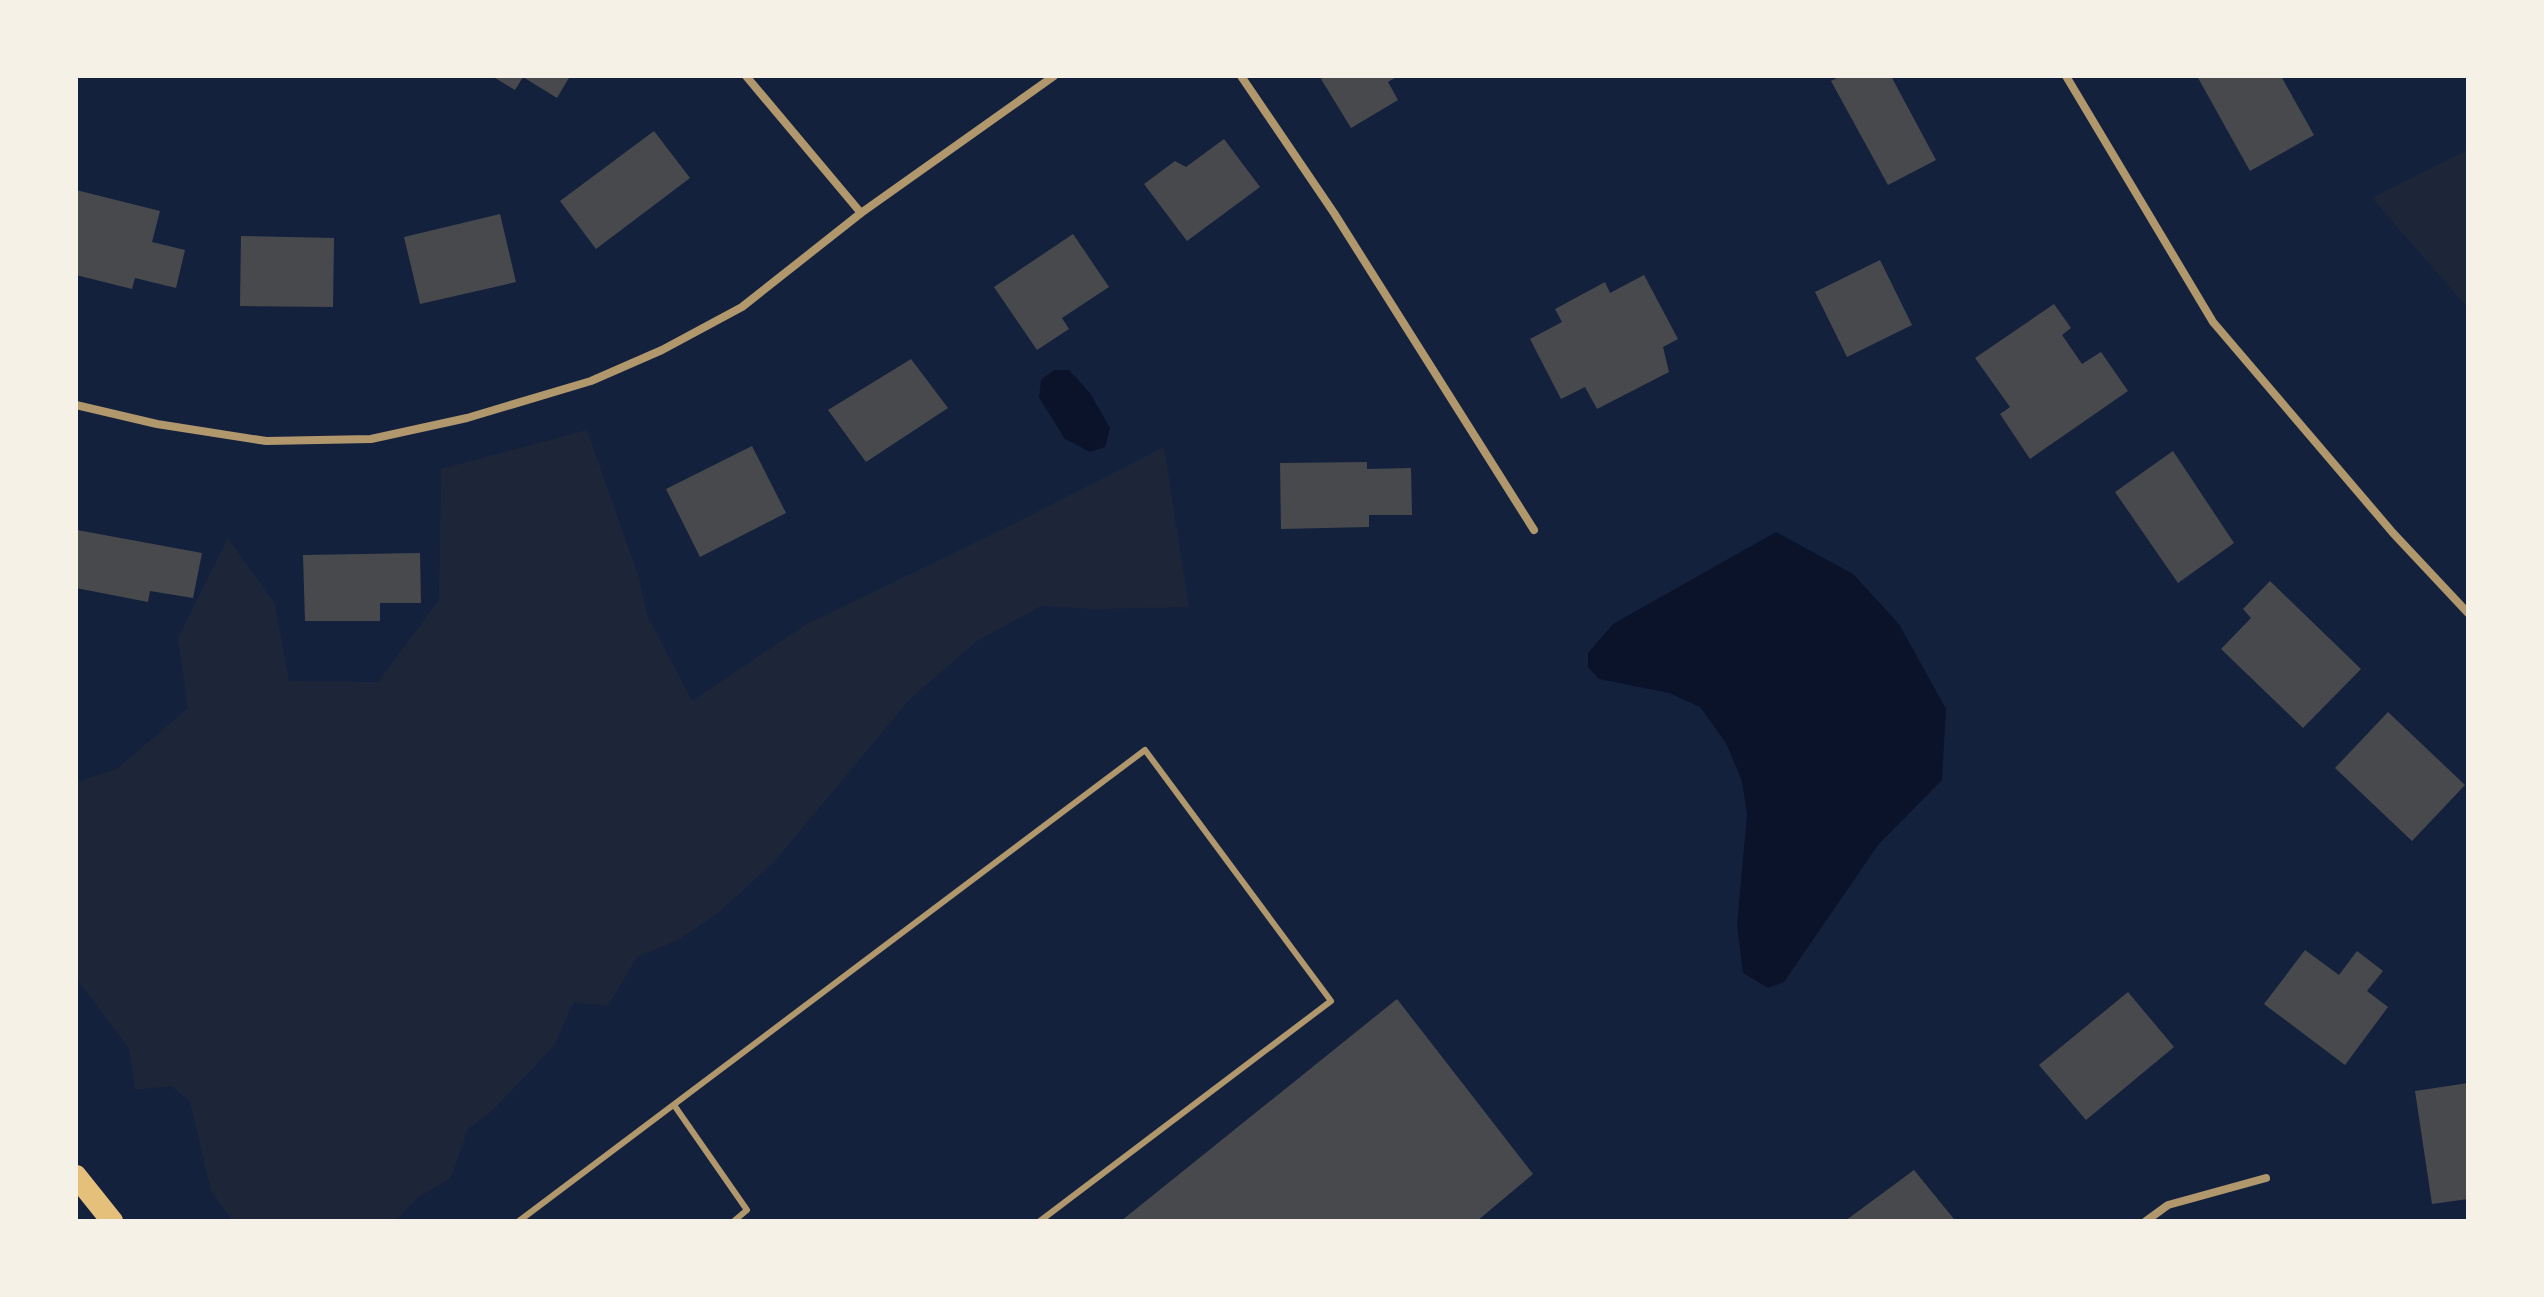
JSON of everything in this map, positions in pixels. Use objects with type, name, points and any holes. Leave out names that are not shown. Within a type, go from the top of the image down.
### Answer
[{"type":"highway","points":[[76,1176],[112,1221]]},
{"type":"street","points":[[746,76],[861,213]]},
{"type":"street","points":[[76,405],[157,424],[266,441],[371,439],[467,418],[591,381],[662,350],[742,307],[861,213],[1054,76]]},
{"type":"street","points":[[1241,76],[1334,213],[1534,530]]},
{"type":"street","points":[[2066,76],[2213,322],[2393,533],[2468,613]]},
{"type":"street","points":[[2146,1221],[2168,1205],[2266,1178]]},
{"type":"lane","points":[[519,1221],[1145,750],[1331,1001],[1040,1221]]},
{"type":"lane","points":[[674,1105],[747,1210],[734,1221]]},
{"type":"shaded area","points":[[2468,150],[2468,308],[2372,198]]},
{"type":"shaded area","points":[[1054,370],[1069,370],[1090,393],[1110,428],[1105,447],[1090,452],[1065,439],[1039,398],[1041,380]]},
{"type":"shaded area","points":[[587,430],[638,575],[648,617],[692,701],[805,625],[1164,447],[1189,607],[1094,609],[1041,606],[977,641],[910,699],[774,862],[718,913],[678,940],[637,957],[608,1006],[574,1002],[554,1046],[492,1111],[468,1129],[451,1178],[418,1197],[396,1221],[233,1221],[211,1191],[190,1102],[171,1086],[135,1090],[129,1049],[76,978],[76,782],[117,769],[188,708],[178,638],[228,538],[275,604],[289,681],[378,682],[439,600],[441,469]]},
{"type":"shaded area","points":[[1776,532],[1853,574],[1899,624],[1946,709],[1942,780],[1878,845],[1784,982],[1768,988],[1743,973],[1737,925],[1747,814],[1742,781],[1726,743],[1700,707],[1669,693],[1599,679],[1588,667],[1588,653],[1613,624]]},
{"type":"building","points":[[492,76],[570,76],[557,98],[523,77],[515,90]]},
{"type":"building","points":[[1326,76],[1398,76],[1388,82],[1398,100],[1351,128],[1321,79]]},
{"type":"building","points":[[1841,76],[1891,76],[1936,160],[1888,185],[1831,81]]},
{"type":"building","points":[[2197,76],[2281,76],[2314,135],[2250,171]]},
{"type":"building","points":[[654,131],[690,178],[596,249],[560,201]]},
{"type":"building","points":[[1224,139],[1260,187],[1187,241],[1144,184],[1175,161],[1186,167]]},
{"type":"building","points":[[76,190],[160,211],[152,242],[185,250],[176,288],[135,278],[132,289],[76,275]]},
{"type":"building","points":[[500,214],[516,282],[420,304],[404,237]]},
{"type":"building","points":[[1073,234],[1109,287],[1062,318],[1069,329],[1037,350],[994,287]]},
{"type":"building","points":[[241,236],[334,238],[333,307],[240,306]]},
{"type":"building","points":[[1880,260],[1912,325],[1847,357],[1815,292]]},
{"type":"building","points":[[1644,275],[1678,339],[1663,347],[1669,372],[1597,409],[1585,387],[1561,399],[1530,339],[1562,322],[1555,309],[1605,282],[1610,293]]},
{"type":"building","points":[[2054,304],[2071,328],[2062,335],[2082,364],[2101,352],[2128,391],[2030,459],[2000,414],[2010,407],[1975,358]]},
{"type":"building","points":[[911,359],[948,408],[866,462],[828,410]]},
{"type":"building","points":[[752,446],[786,513],[700,557],[666,489]]},
{"type":"building","points":[[2173,451],[2234,543],[2178,583],[2115,492]]},
{"type":"building","points":[[1367,462],[1367,469],[1411,468],[1412,515],[1369,515],[1369,527],[1281,529],[1280,463]]},
{"type":"building","points":[[77,530],[202,553],[193,598],[150,591],[148,602],[76,588]]},
{"type":"building","points":[[420,553],[421,603],[380,603],[380,621],[305,621],[303,555]]},
{"type":"building","points":[[2270,581],[2361,669],[2303,728],[2221,649],[2251,618],[2243,609]]},
{"type":"building","points":[[2388,712],[2465,785],[2412,841],[2335,768]]},
{"type":"building","points":[[2305,950],[2339,975],[2357,951],[2383,971],[2367,991],[2388,1007],[2345,1065],[2264,1004]]},
{"type":"building","points":[[2128,992],[2174,1047],[2086,1120],[2039,1065]]},
{"type":"building","points":[[1397,999],[1533,1174],[1477,1221],[1121,1221]]},
{"type":"building","points":[[2468,1083],[2468,1199],[2432,1204],[2415,1091]]},
{"type":"building","points":[[1914,1170],[1954,1219],[1845,1221]]}]
